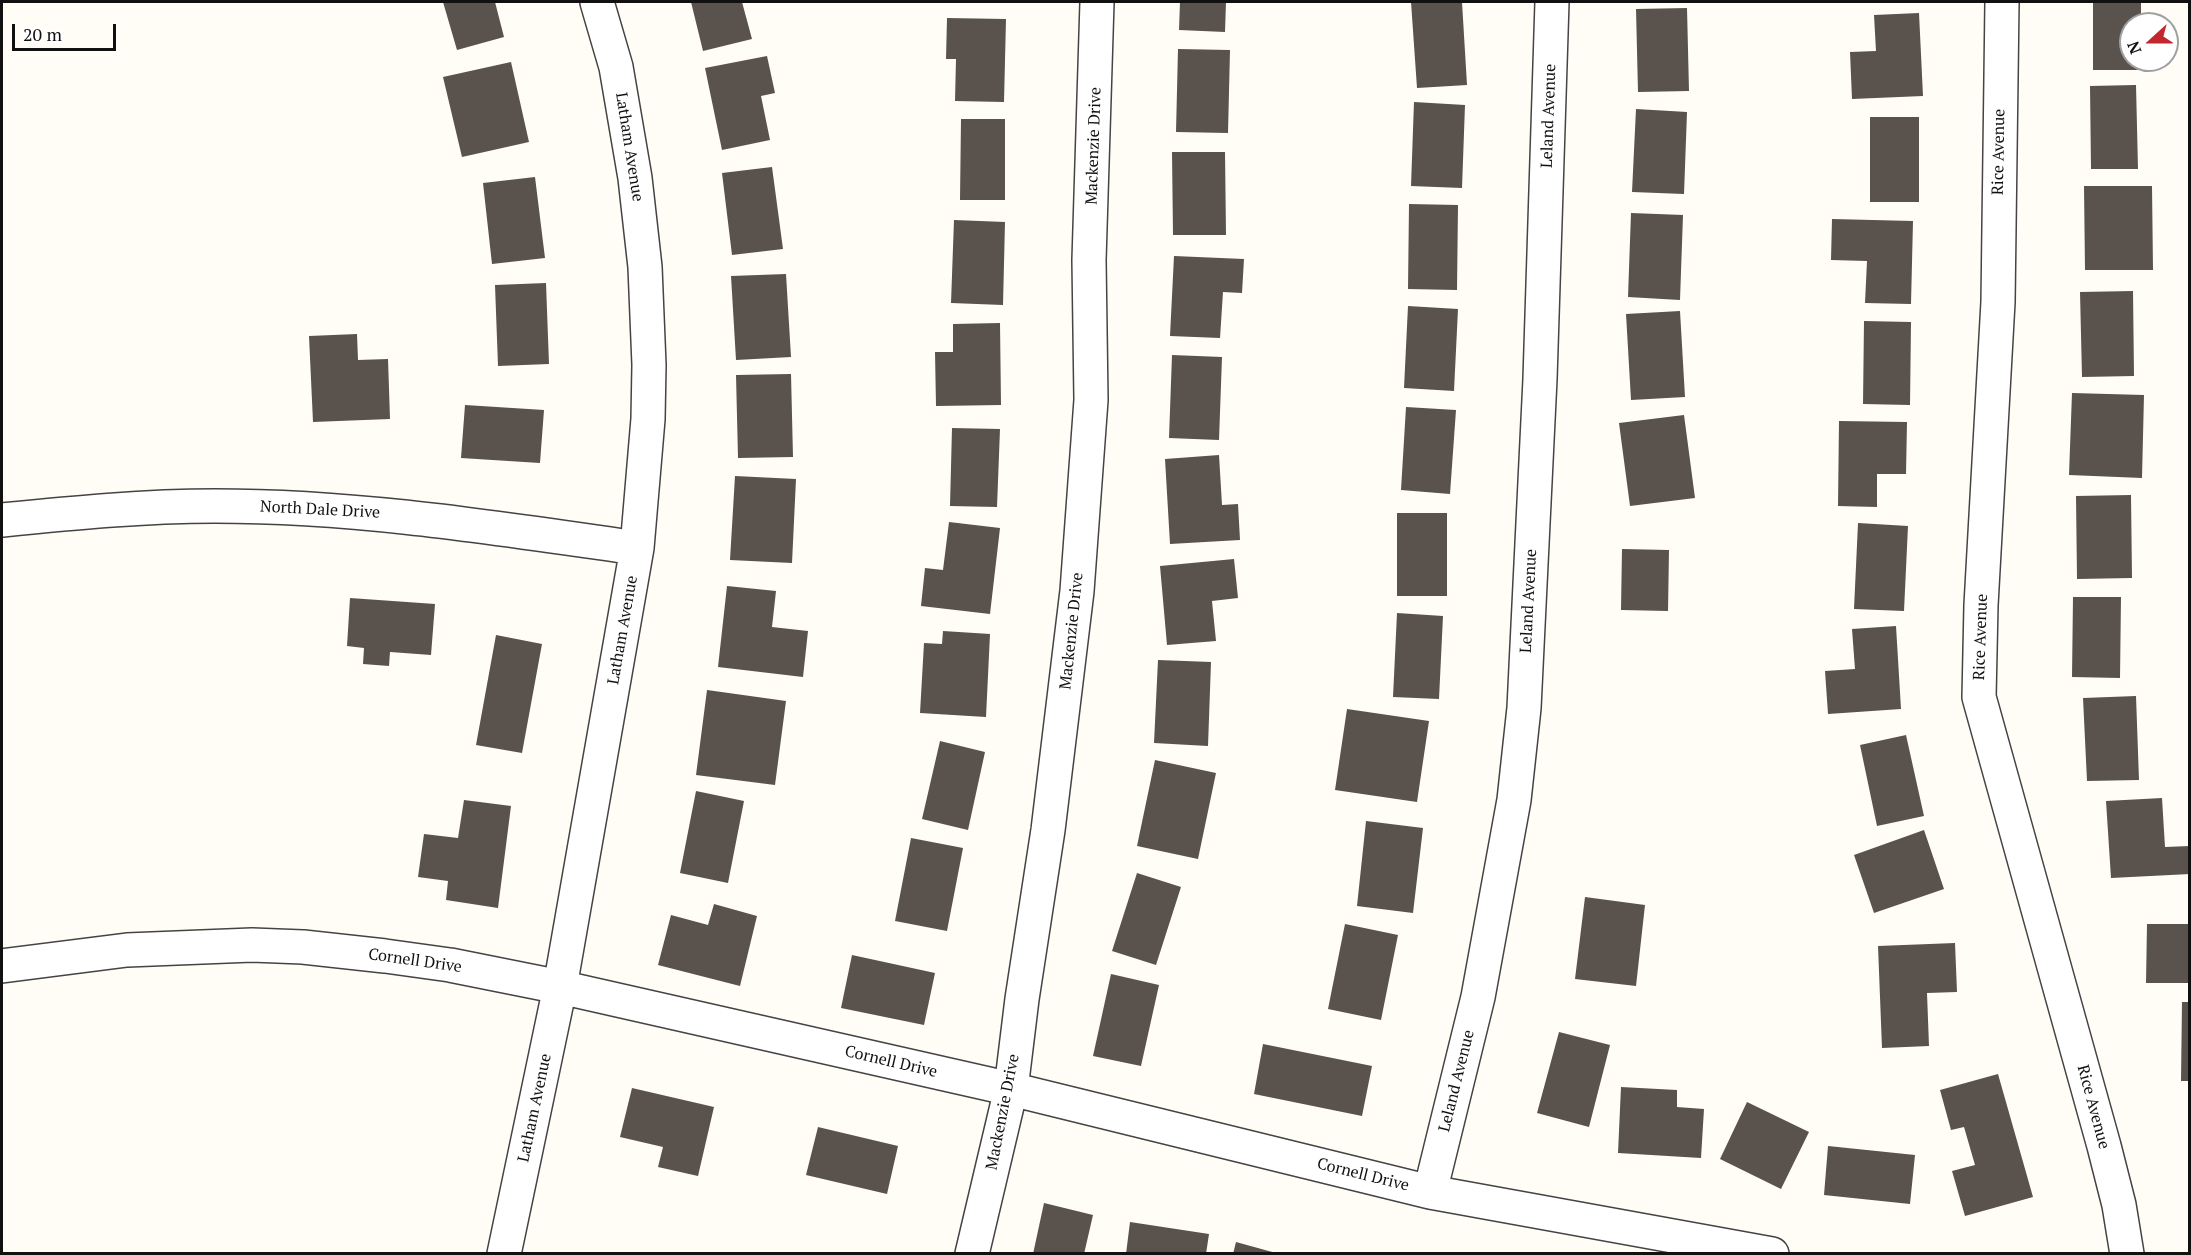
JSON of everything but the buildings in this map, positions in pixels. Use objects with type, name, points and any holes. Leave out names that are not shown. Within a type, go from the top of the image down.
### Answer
[{"type":"street","name":"Latham Avenue","points":[[504,1254],[560,987],[637,548],[648,419],[649,365],[645,267],[635,178],[616,67],[597,2]]},
{"type":"street","name":"Mackenzie Drive","points":[[972,1254],[1011,1089],[1022,999],[1048,830],[1077,591],[1091,400],[1089,260],[1097,2]]},
{"type":"street","name":"Leland Avenue","points":[[1430,1192],[1480,986],[1514,800],[1524,708],[1539,391],[1552,2]]},
{"type":"street","name":"Rice Avenue","points":[[2002,2],[1998,302],[1981,605],[1979,697],[2104,1146],[2119,1205],[2127,1254]]},
{"type":"street","name":"North Dale Drive","points":[[2,520],[102,511],[214,506],[313,509],[383,513],[637,548]]},
{"type":"street","name":"Cornell Drive","points":[[2,966],[63,956],[127,950],[252,945],[303,947],[450,965],[560,987],[1011,1089],[1430,1192],[1772,1254]]}]
